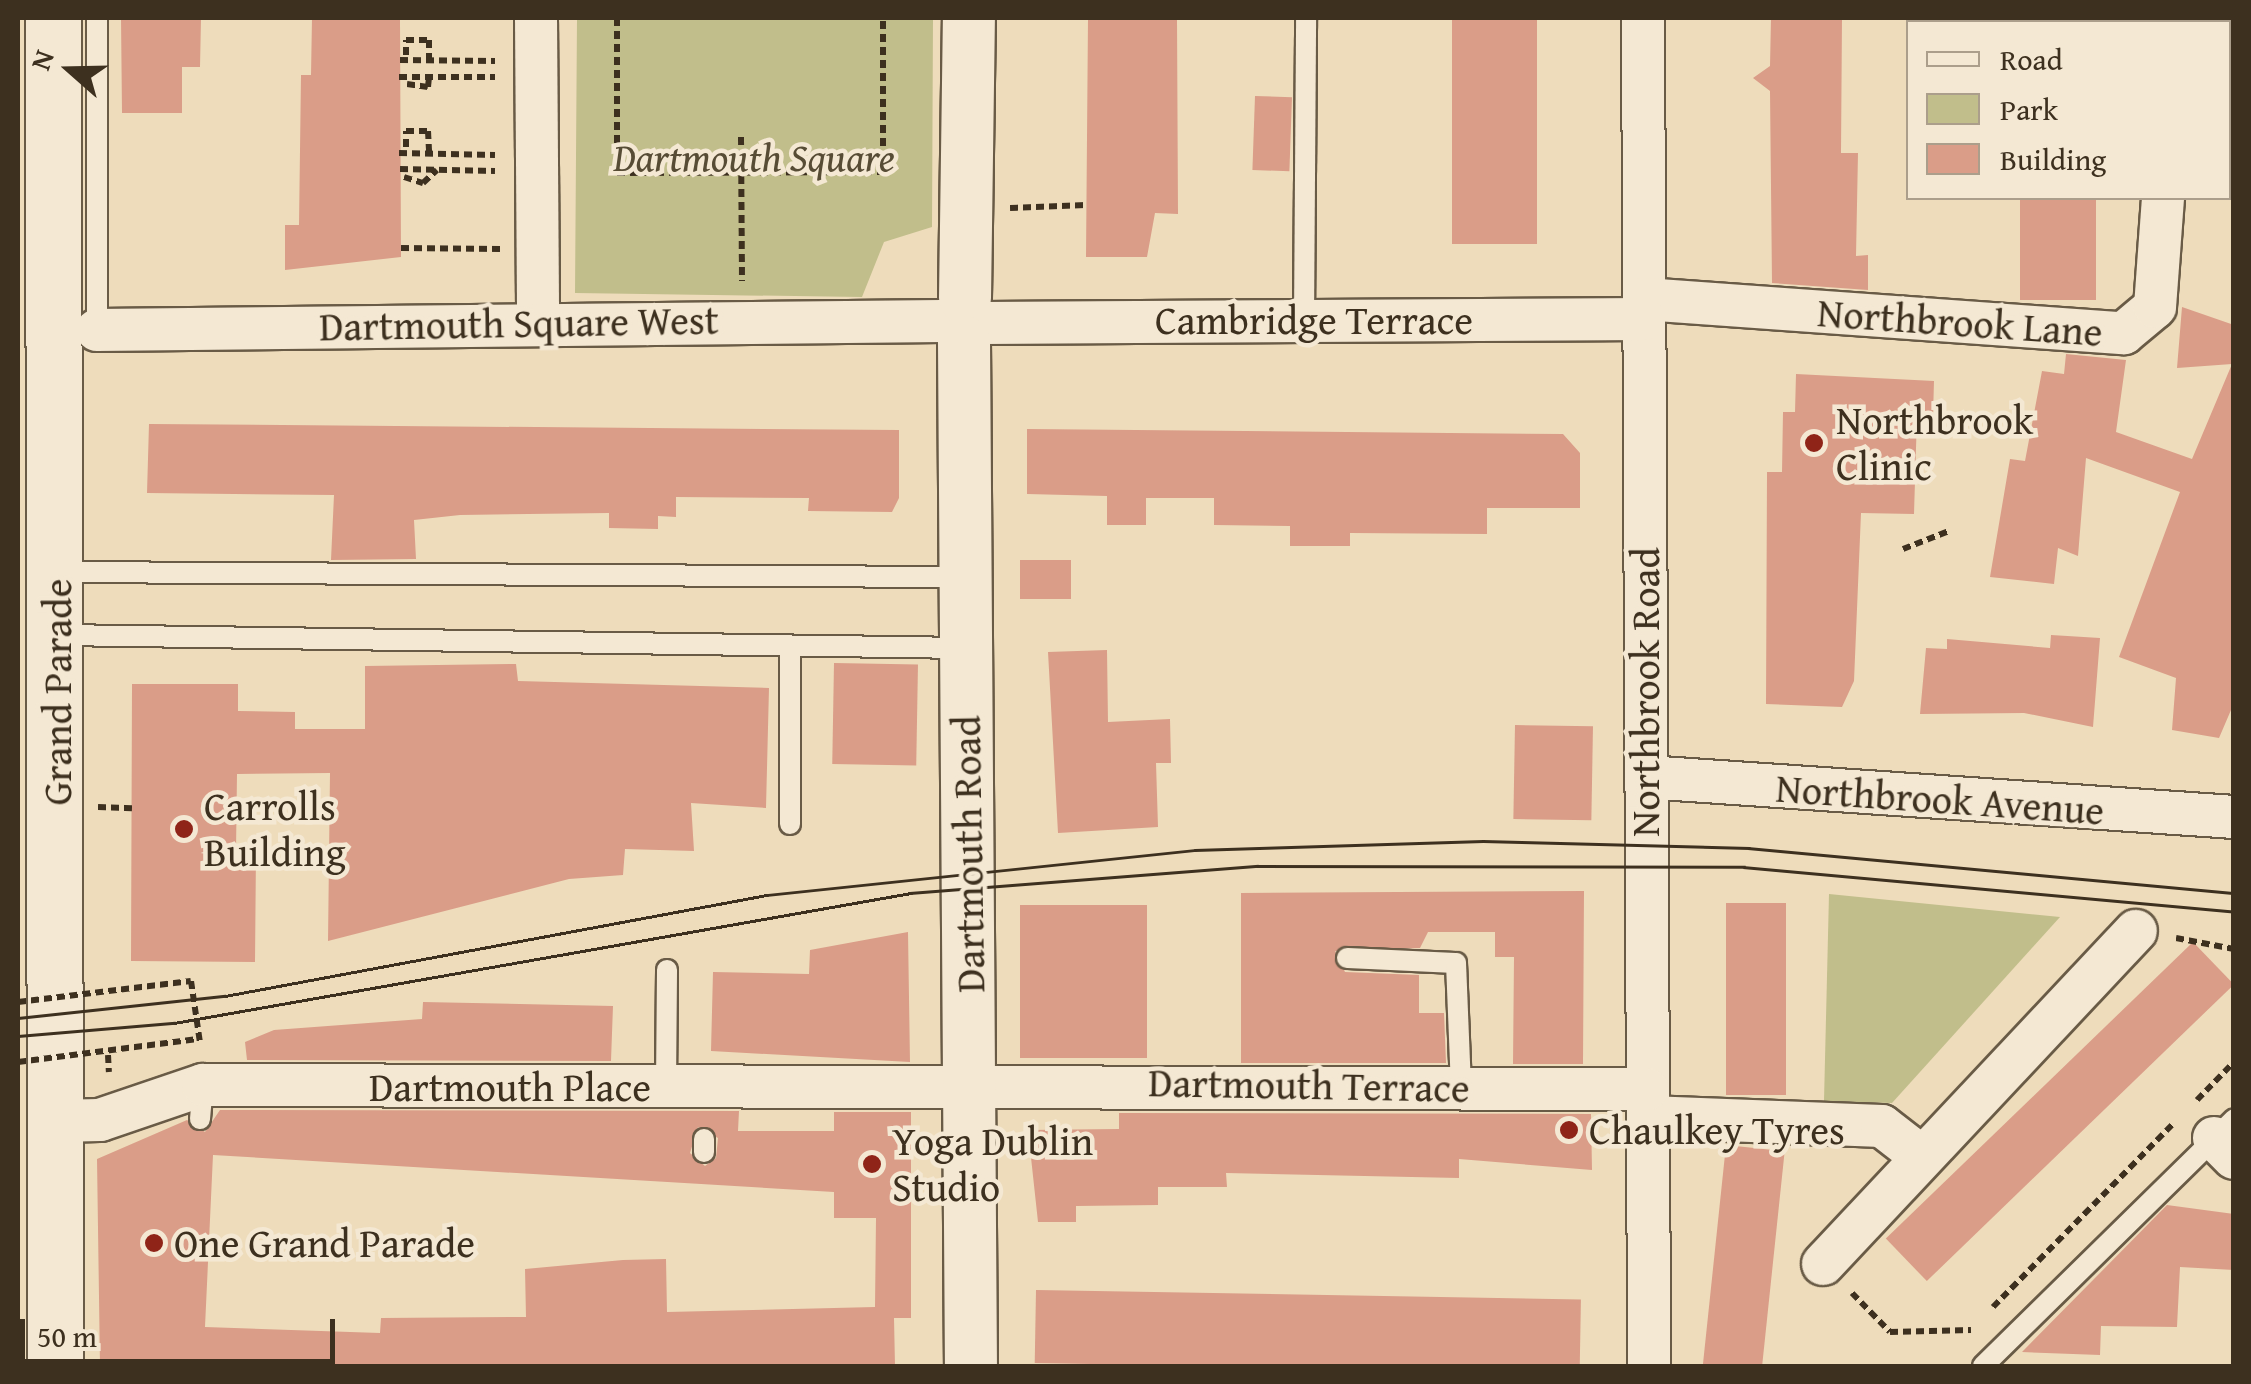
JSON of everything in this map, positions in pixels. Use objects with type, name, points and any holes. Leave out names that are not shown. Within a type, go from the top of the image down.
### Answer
[{"type":"main road","name":"Grand Parade","points":[[53,18],[58,572],[54,1366]]},
{"type":"street","points":[[536,18],[538,322]]},
{"type":"street","name":"Dartmouth Road","points":[[969,18],[964,648],[971,1366]]},
{"type":"street","name":"Northbrook Road","points":[[1643,18],[1648,1366]]},
{"type":"street","name":"Northbrook Lane","points":[[1644,309],[2124,333],[2155,308],[2163,200]]},
{"type":"street","name":"Cambridge Terrace","points":[[964,321],[1304,320],[1644,309]]},
{"type":"street","name":"Dartmouth Square West","points":[[97,330],[744,318],[964,321]]},
{"type":"street","name":"Northbrook Avenue","points":[[1646,777],[2234,818]]},
{"type":"street","points":[[1823,1264],[2136,931]]},
{"type":"street","name":"Dartmouth Place","points":[[55,1121],[100,1120],[201,1102],[971,1082]]},
{"type":"street","name":"Dartmouth Terrace","points":[[971,1082],[1461,1087],[1882,1126],[1922,1156]]},
{"type":"lane","points":[[97,330],[98,18]]},
{"type":"lane","points":[[1304,320],[1306,18]]},
{"type":"lane","points":[[58,572],[964,577]]},
{"type":"lane","points":[[58,635],[964,648]]},
{"type":"lane","points":[[790,646],[790,824]]},
{"type":"lane","points":[[1347,958],[1456,964],[1461,1087]]},
{"type":"lane","points":[[667,970],[692,1092]]},
{"type":"lane","points":[[1983,1366],[2211,1127]]},
{"type":"path","points":[[617,18],[617,173],[883,172],[882,18]]},
{"type":"path","points":[[429,61],[429,40],[406,40],[403,58],[429,61],[502,61]]},
{"type":"path","points":[[399,77],[502,77]]},
{"type":"path","points":[[407,84],[428,88],[429,77]]},
{"type":"path","points":[[429,153],[428,131],[406,130],[403,150],[429,153],[502,156]]},
{"type":"path","points":[[741,137],[744,318]]},
{"type":"path","points":[[438,170],[423,183],[402,173],[438,170],[501,171]]},
{"type":"path","points":[[1009,208],[1086,206]]},
{"type":"path","points":[[401,248],[501,249]]},
{"type":"path","points":[[1903,548],[1949,531]]},
{"type":"path","points":[[236,808],[319,808]]},
{"type":"path","points":[[2136,931],[2234,949]]},
{"type":"path","points":[[18,1002],[192,980],[198,1039],[108,1055],[18,1062]]},
{"type":"path","points":[[108,1055],[110,1076]]},
{"type":"path","points":[[1823,1264],[1890,1332],[1965,1335],[2211,1127],[2234,1062]]},
{"type":"green space","name":"Dartmouth Square","points":[[577,18],[933,18],[932,227],[884,242],[862,297],[575,293]]},
{"type":"green space","points":[[1829,894],[2060,917],[1892,1103],[1824,1101]]},
{"type":"building","points":[[121,18],[201,18],[200,67],[182,67],[182,113],[122,113]]},
{"type":"building","points":[[312,18],[400,18],[401,257],[285,270],[285,225],[299,225],[301,75],[311,75]]},
{"type":"building","points":[[1088,18],[1177,18],[1178,214],[1155,213],[1147,257],[1086,257]]},
{"type":"building","points":[[1452,18],[1537,18],[1537,244],[1452,244]]},
{"type":"building","points":[[1771,18],[1842,18],[1841,153],[1858,153],[1856,256],[1868,255],[1868,290],[1772,283],[1770,91],[1753,78],[1770,66]]},
{"type":"building","points":[[1255,96],[1292,97],[1289,171],[1252,170]]},
{"type":"building","points":[[2020,200],[2096,200],[2096,300],[2020,300]]},
{"type":"building","points":[[2182,307],[2234,325],[2234,703],[2219,738],[2172,730],[2176,678],[2119,657],[2180,492],[2086,458],[2078,556],[2058,548],[2054,584],[1990,577],[2010,459],[2025,461],[2042,371],[2064,374],[2066,354],[2126,360],[2116,432],[2192,459],[2232,364],[2177,368]]},
{"type":"building","points":[[1796,374],[1934,381],[1933,416],[1917,416],[1914,514],[1861,513],[1854,681],[1842,707],[1766,704],[1767,472],[1782,472],[1783,412],[1795,412]]},
{"type":"building","points":[[149,424],[899,430],[899,498],[892,512],[808,511],[809,498],[676,497],[676,517],[658,516],[658,529],[609,528],[609,513],[460,515],[414,520],[416,559],[331,560],[334,495],[147,493]]},
{"type":"building","points":[[1027,429],[1563,434],[1580,453],[1580,508],[1487,508],[1487,534],[1350,533],[1350,546],[1290,546],[1290,526],[1214,525],[1214,498],[1146,498],[1146,525],[1107,525],[1107,496],[1027,494]]},
{"type":"building","points":[[1020,560],[1071,560],[1071,599],[1020,599]]},
{"type":"building","points":[[2051,635],[2100,638],[2093,727],[2024,713],[1920,714],[1926,648],[1947,649],[1947,639],[2050,648]]},
{"type":"building","points":[[1107,650],[1108,722],[1170,719],[1171,763],[1156,763],[1158,827],[1058,833],[1048,652]]},
{"type":"building","points":[[834,663],[918,664],[916,765],[832,764]]},
{"type":"building","points":[[516,664],[518,681],[769,688],[766,808],[691,803],[694,851],[625,849],[623,875],[569,879],[328,941],[330,773],[237,774],[236,851],[256,851],[255,962],[131,961],[132,684],[238,684],[238,711],[295,712],[295,729],[365,729],[365,666]]},
{"type":"building","points":[[1515,725],[1593,726],[1591,820],[1513,819]]},
{"type":"building","points":[[1584,891],[1583,1064],[1513,1064],[1514,957],[1495,957],[1495,932],[1428,932],[1420,948],[1335,951],[1345,972],[1419,975],[1419,1013],[1444,1013],[1446,1063],[1241,1063],[1241,893]]},
{"type":"building","points":[[1726,903],[1786,903],[1786,1095],[1726,1095]]},
{"type":"building","points":[[1020,905],[1147,905],[1147,1058],[1020,1058]]},
{"type":"building","points":[[908,932],[910,1062],[711,1051],[713,972],[809,974],[810,950]]},
{"type":"building","points":[[2193,942],[2234,984],[1927,1281],[1886,1239]]},
{"type":"building","points":[[423,1002],[613,1006],[611,1061],[247,1060],[245,1042],[274,1030],[422,1019]]},
{"type":"building","points":[[220,1110],[739,1111],[738,1131],[834,1131],[834,1112],[911,1112],[911,1318],[894,1318],[895,1366],[100,1366],[97,1159],[187,1120],[205,1132]],"holes":[[[698,1127],[718,1138],[716,1158],[705,1166],[690,1153]],[[213,1155],[834,1192],[834,1218],[876,1218],[875,1307],[667,1312],[666,1259],[623,1260],[525,1269],[526,1317],[381,1318],[380,1333],[205,1327]]]},
{"type":"building","points":[[1119,1113],[1591,1114],[1592,1170],[1459,1159],[1459,1178],[1226,1173],[1227,1187],[1158,1187],[1158,1205],[1076,1206],[1076,1222],[1038,1222],[1028,1130],[1119,1129]]},
{"type":"building","points":[[1726,1145],[1785,1151],[1762,1366],[1703,1365]]},
{"type":"building","points":[[2167,1205],[2234,1214],[2234,1270],[2180,1267],[2177,1327],[2101,1326],[2100,1355],[2022,1352]]},
{"type":"building","points":[[1036,1290],[1581,1300],[1580,1366],[1035,1363]]},
{"type":"tram line","points":[[18,1018],[225,996],[767,895],[1195,850],[1483,841],[1749,848],[2234,893]]},
{"type":"tram line","points":[[18,1036],[174,1023],[911,893],[1257,866],[1744,867],[2234,912]]},
{"type":"place","name":"Northbrook Clinic","points":[[1814,443]]},
{"type":"place","name":"Carrolls Building","points":[[184,829]]},
{"type":"place","name":"Chaulkey Tyres","points":[[1569,1130]]},
{"type":"place","name":"Yoga Dublin Studio","points":[[872,1164]]},
{"type":"place","name":"One Grand Parade","points":[[154,1243]]}]
